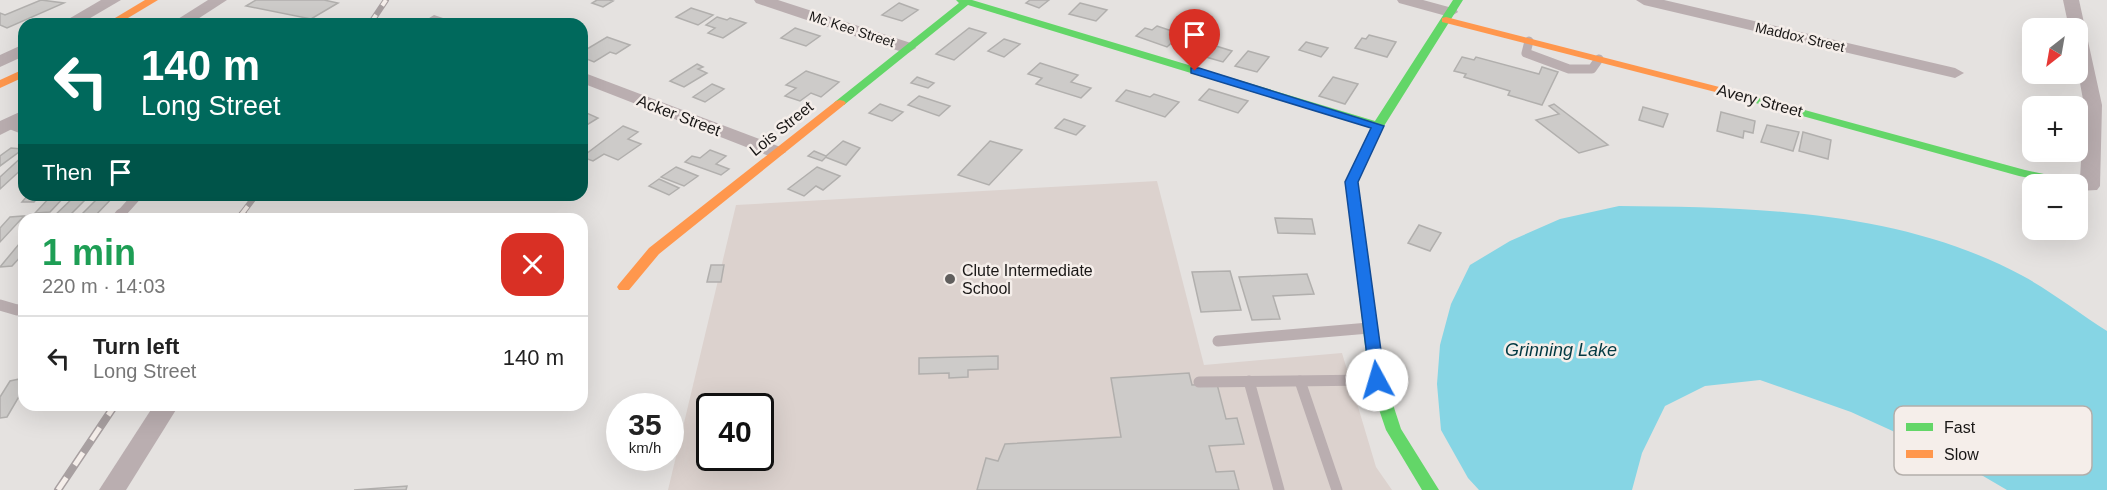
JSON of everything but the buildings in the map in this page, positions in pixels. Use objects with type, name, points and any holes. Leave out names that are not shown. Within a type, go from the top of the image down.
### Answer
[{"type":"street","points":[[79,18],[113,0]]},
{"type":"street","points":[[121,18],[153,0]]},
{"type":"street","points":[[188,18],[219,0]]},
{"type":"street","name":"Mc Kee Street","points":[[762,0],[908,48]]},
{"type":"street","name":"Avery Street","points":[[1405,0],[1452,10],[1529,41],[1783,106],[2025,174]]},
{"type":"street","name":"Maddox Street","points":[[1644,0],[1955,73]]},
{"type":"street","points":[[2071,0],[2075,18]]},
{"type":"street","points":[[964,1],[1378,126]]},
{"type":"street","name":"Lois Street","points":[[624,287],[654,251],[964,1]]},
{"type":"street","points":[[1431,490],[1394,430],[1377,380],[1372,328],[1355,221],[1352,182],[1378,126],[1452,10]]},
{"type":"street","points":[[0,62],[18,52]]},
{"type":"street","points":[[0,85],[18,75]]},
{"type":"street","name":"Acker Street","points":[[588,79],[776,152]]},
{"type":"street","points":[[2082,174],[2093,105],[2088,82]]},
{"type":"street","points":[[112,490],[163,411]]},
{"type":"lane","points":[[122,213],[133,201]]},
{"type":"lane","points":[[0,304],[18,310]]},
{"type":"lane","points":[[1218,341],[1372,328]]},
{"type":"lane","points":[[1199,382],[1377,380]]},
{"type":"lane","points":[[1249,381],[1280,490]]},
{"type":"lane","points":[[1300,381],[1337,490]]},
{"type":"shaded area","name":"Clute Intermediate School","points":[[1157,181],[1204,365],[1342,353],[1376,467],[1392,490],[668,490],[673,471],[684,471],[684,423],[736,205]]},
{"type":"water","name":"Grinning Lake","points":[[1619,206],[1722,208],[1826,217],[1877,225],[1927,237],[1976,254],[2023,276],[2107,331],[2107,490],[2007,490],[1981,475],[2092,475],[2092,406],[1894,406],[1894,432],[1851,412],[1760,380],[1705,386],[1665,406],[1642,453],[1632,490],[1479,490],[1468,478],[1441,430],[1437,384],[1440,345],[1451,304],[1470,265],[1510,241],[1560,219]]},
{"type":"railway","points":[[374,18],[386,0]]},
{"type":"railway","points":[[242,213],[252,201]]},
{"type":"railway","points":[[58,490],[111,411]]},
{"type":"traffic: fast","points":[[961,0],[1378,126]]},
{"type":"traffic: fast","points":[[1431,490],[1394,430],[1377,380],[1352,182],[1378,126],[1458,0]]},
{"type":"traffic: fast","points":[[840,103],[966,2]]},
{"type":"traffic: fast","points":[[1727,92],[2028,174]]},
{"type":"traffic: slow","points":[[121,18],[153,0]]},
{"type":"traffic: slow","points":[[1446,20],[1727,92]]},
{"type":"traffic: slow","points":[[0,85],[18,75]]},
{"type":"traffic: slow","points":[[624,287],[654,251],[840,103]]},
{"type":"place","name":"Clute Intermediate School","points":[[950,279]]},
{"type":"route","points":[[1195,71],[1378,126],[1356,168],[1352,182],[1352,202],[1366,282],[1377,380]]}]
